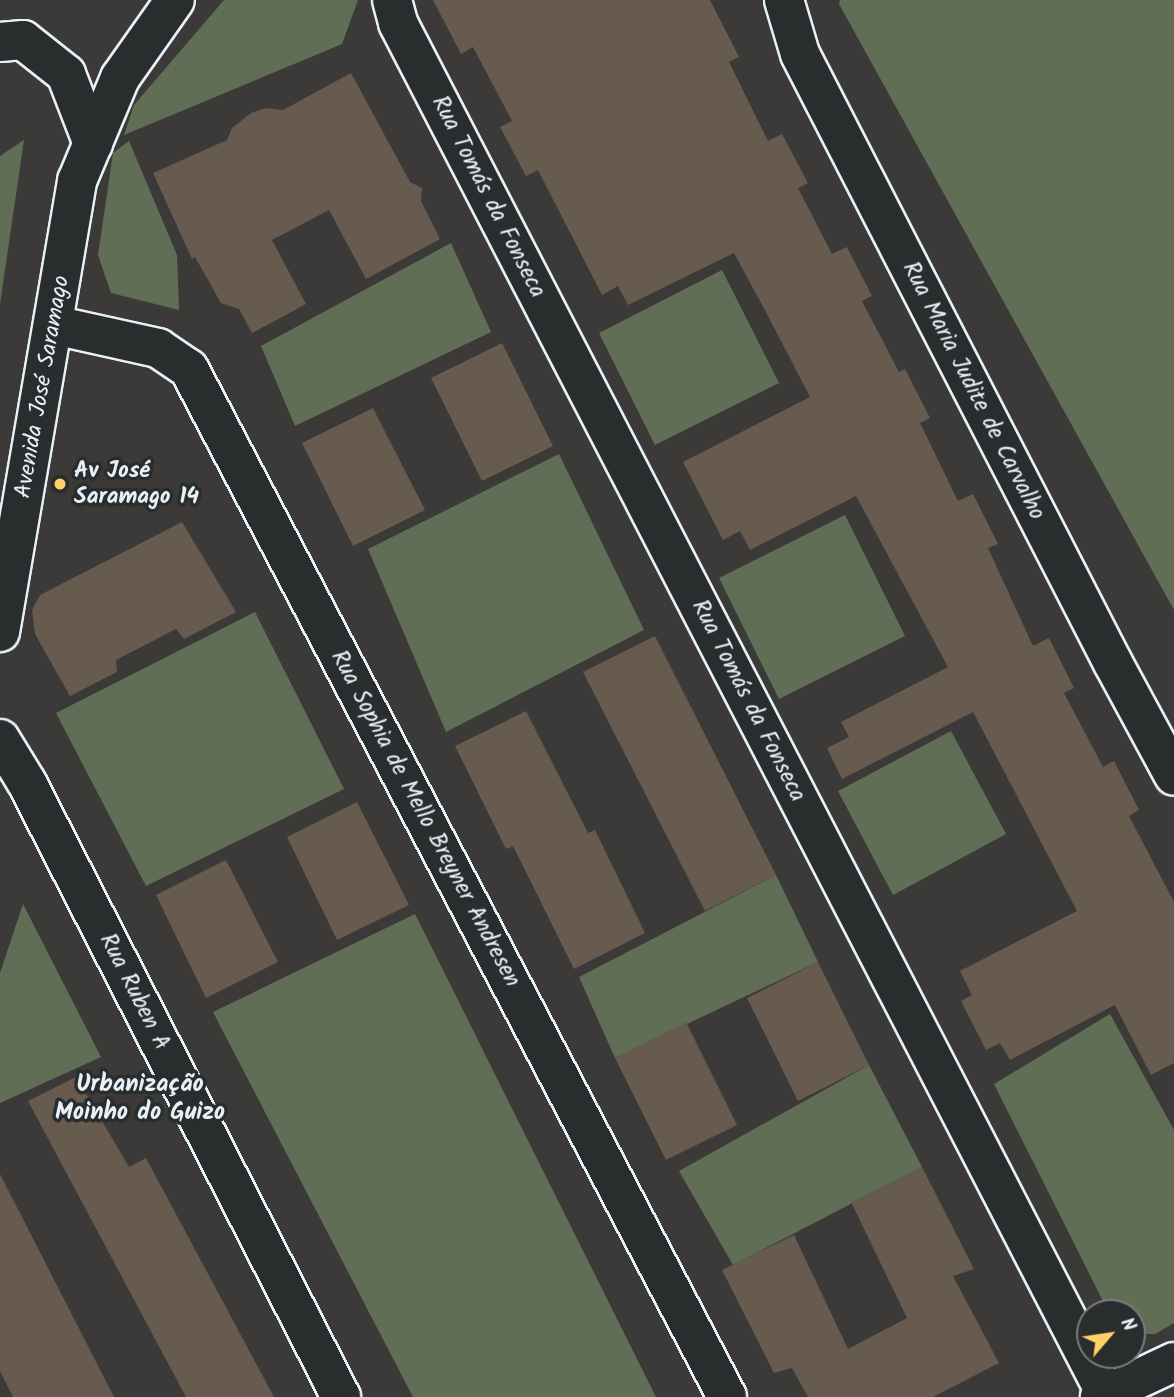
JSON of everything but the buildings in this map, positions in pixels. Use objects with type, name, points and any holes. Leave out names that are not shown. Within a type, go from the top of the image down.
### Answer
[{"type":"street","name":"Avenida José Saramago","points":[[0,632],[77,181],[120,78],[175,0]]},
{"type":"street","name":"Rua Tomás da Fonseca","points":[[392,0],[398,23],[1103,1395]]},
{"type":"street","name":"Rua Maria Judite de Carvalho","points":[[784,0],[800,54],[1171,764]]},
{"type":"street","points":[[0,42],[23,40],[66,74],[93,144]]},
{"type":"street","name":"Rua Sophia de Mello Breyner Andresen","points":[[54,325],[158,348],[189,369],[727,1397]]},
{"type":"street","name":"Rua Ruben A","points":[[0,739],[27,783],[341,1397]]},
{"type":"street","points":[[1103,1395],[1174,1362]]},
{"type":"green space","points":[[224,0],[358,0],[342,44],[124,135],[134,105]]},
{"type":"green space","points":[[840,0],[1174,0],[1174,610],[839,4]]},
{"type":"green space","points":[[24,140],[0,304],[0,156]]},
{"type":"green space","points":[[129,141],[177,255],[179,310],[111,293],[98,255],[113,153]]},
{"type":"green space","points":[[451,243],[491,332],[295,426],[261,346]]},
{"type":"green space","points":[[722,270],[779,383],[655,445],[599,333]]},
{"type":"green space","points":[[559,454],[644,630],[446,732],[368,549]]},
{"type":"green space","points":[[845,515],[905,636],[779,699],[719,578]]},
{"type":"green space","points":[[255,612],[344,789],[146,886],[56,713]]},
{"type":"green space","points":[[951,731],[1006,834],[893,895],[838,791]]},
{"type":"green space","points":[[776,875],[818,962],[615,1058],[579,977]]},
{"type":"green space","points":[[23,904],[101,1057],[0,1103],[0,973]]},
{"type":"green space","points":[[415,914],[656,1397],[413,1397],[213,1012]]},
{"type":"green space","points":[[1110,1014],[1174,1130],[1174,1323],[1155,1334],[1146,1334],[1146,1299],[1102,1299],[994,1084]]},
{"type":"green space","points":[[869,1065],[922,1167],[733,1265],[679,1171]]},
{"type":"place","name":"Av José Saramago 14","points":[[60,484]]},
{"type":"district","name":"Urbanização Moinho do Guizo","points":[[140,1099]]}]
